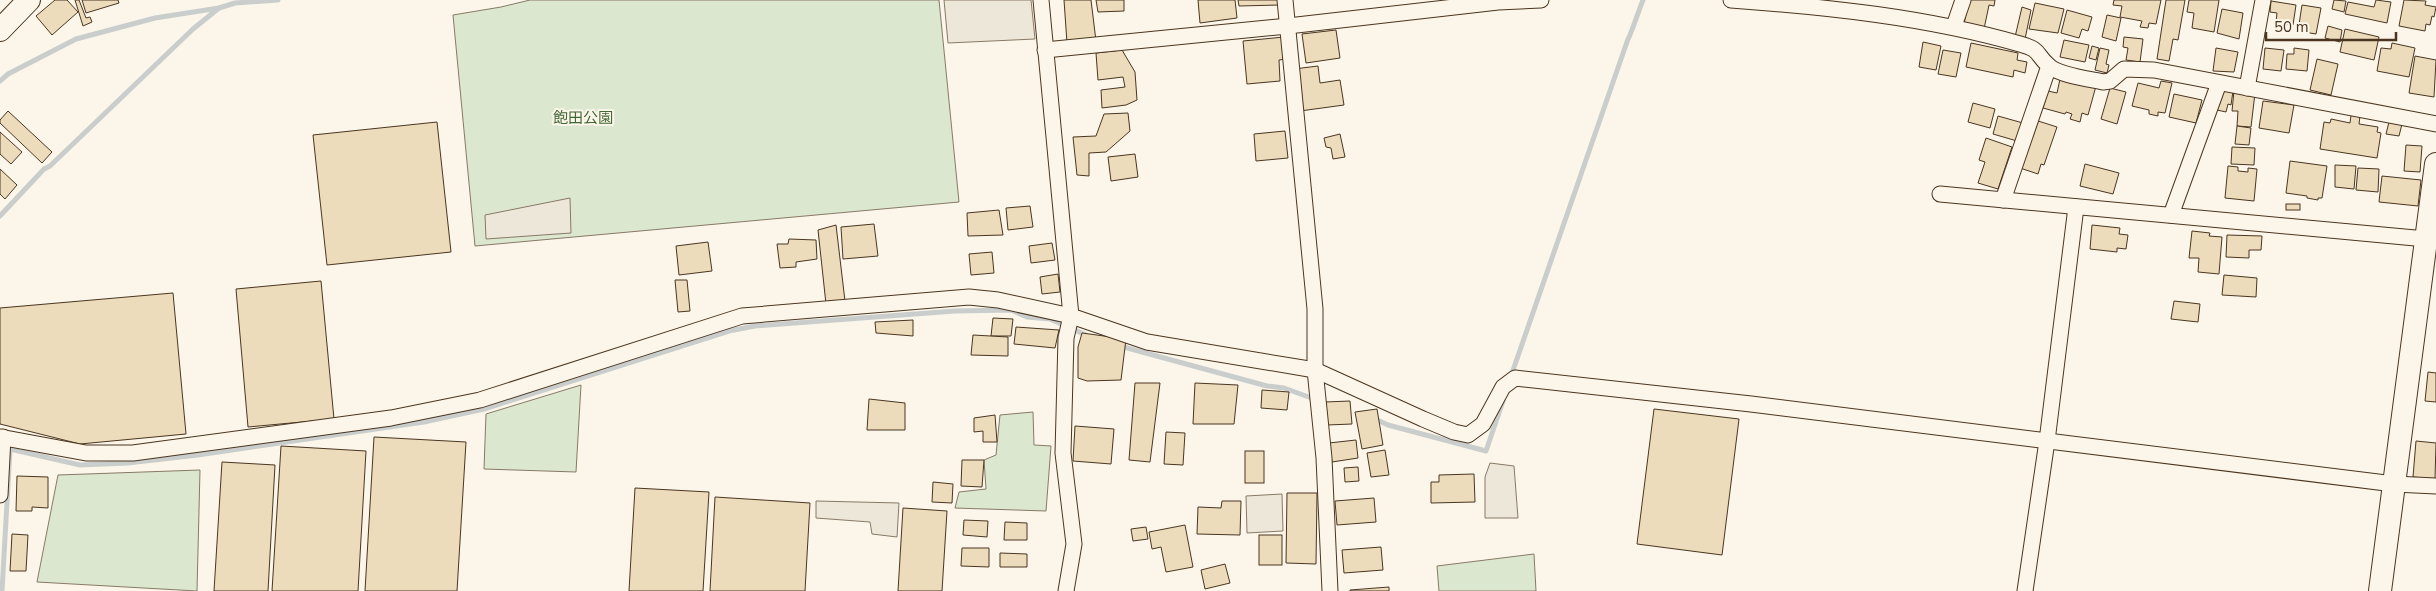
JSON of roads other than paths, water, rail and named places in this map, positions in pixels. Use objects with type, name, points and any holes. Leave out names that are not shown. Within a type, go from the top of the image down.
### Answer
[{"type":"street","points":[[0,30],[29,0]]},
{"type":"street","points":[[1041,0],[1071,316],[1066,338],[1063,453],[1074,544],[1066,591]]},
{"type":"street","points":[[1285,0],[1314,309],[1315,370],[1324,458],[1330,591]]},
{"type":"street","points":[[1045,50],[1288,26],[1498,2],[1540,0]]},
{"type":"street","points":[[1731,0],[1800,5],[1954,26],[2031,48],[2038,51],[2049,66],[2059,71],[2103,82],[2110,81],[2124,69],[2154,70],[2436,124]]},
{"type":"street","points":[[1954,26],[1963,0]]},
{"type":"street","points":[[2247,88],[2263,0]]},
{"type":"street","points":[[2002,200],[2049,66]]},
{"type":"street","points":[[2171,215],[2219,83]]},
{"type":"street","points":[[2380,591],[2436,164]]},
{"type":"street","points":[[1940,194],[2426,239]]},
{"type":"street","points":[[2025,591],[2047,441],[2076,207]]},
{"type":"street","points":[[0,495],[2,437],[86,453],[133,453],[391,418],[480,400],[742,316],[969,298],[998,300],[1071,316],[1147,342],[1315,370],[1446,429],[1468,435],[1484,424],[1503,387],[1515,378],[1761,406],[2394,484],[2436,486]]},
{"type":"waterway","points":[[0,81],[8,74],[76,39],[155,18],[219,8],[235,3],[278,0]]},
{"type":"waterway","points":[[1511,376],[1643,0]]},
{"type":"waterway","points":[[0,216],[44,169],[50,166],[193,29],[219,8]]},
{"type":"waterway","points":[[2,591],[10,449],[80,465],[128,463],[198,455],[424,422],[484,409],[729,331],[755,326],[955,311],[1011,310],[1027,317],[1050,319],[1086,335]]},
{"type":"waterway","points":[[1120,346],[1267,386],[1284,388],[1317,400]]},
{"type":"waterway","points":[[1375,419],[1388,425],[1486,451],[1503,401]]},
{"type":"park label","name":"飽田公園","points":[[583,118]]}]
